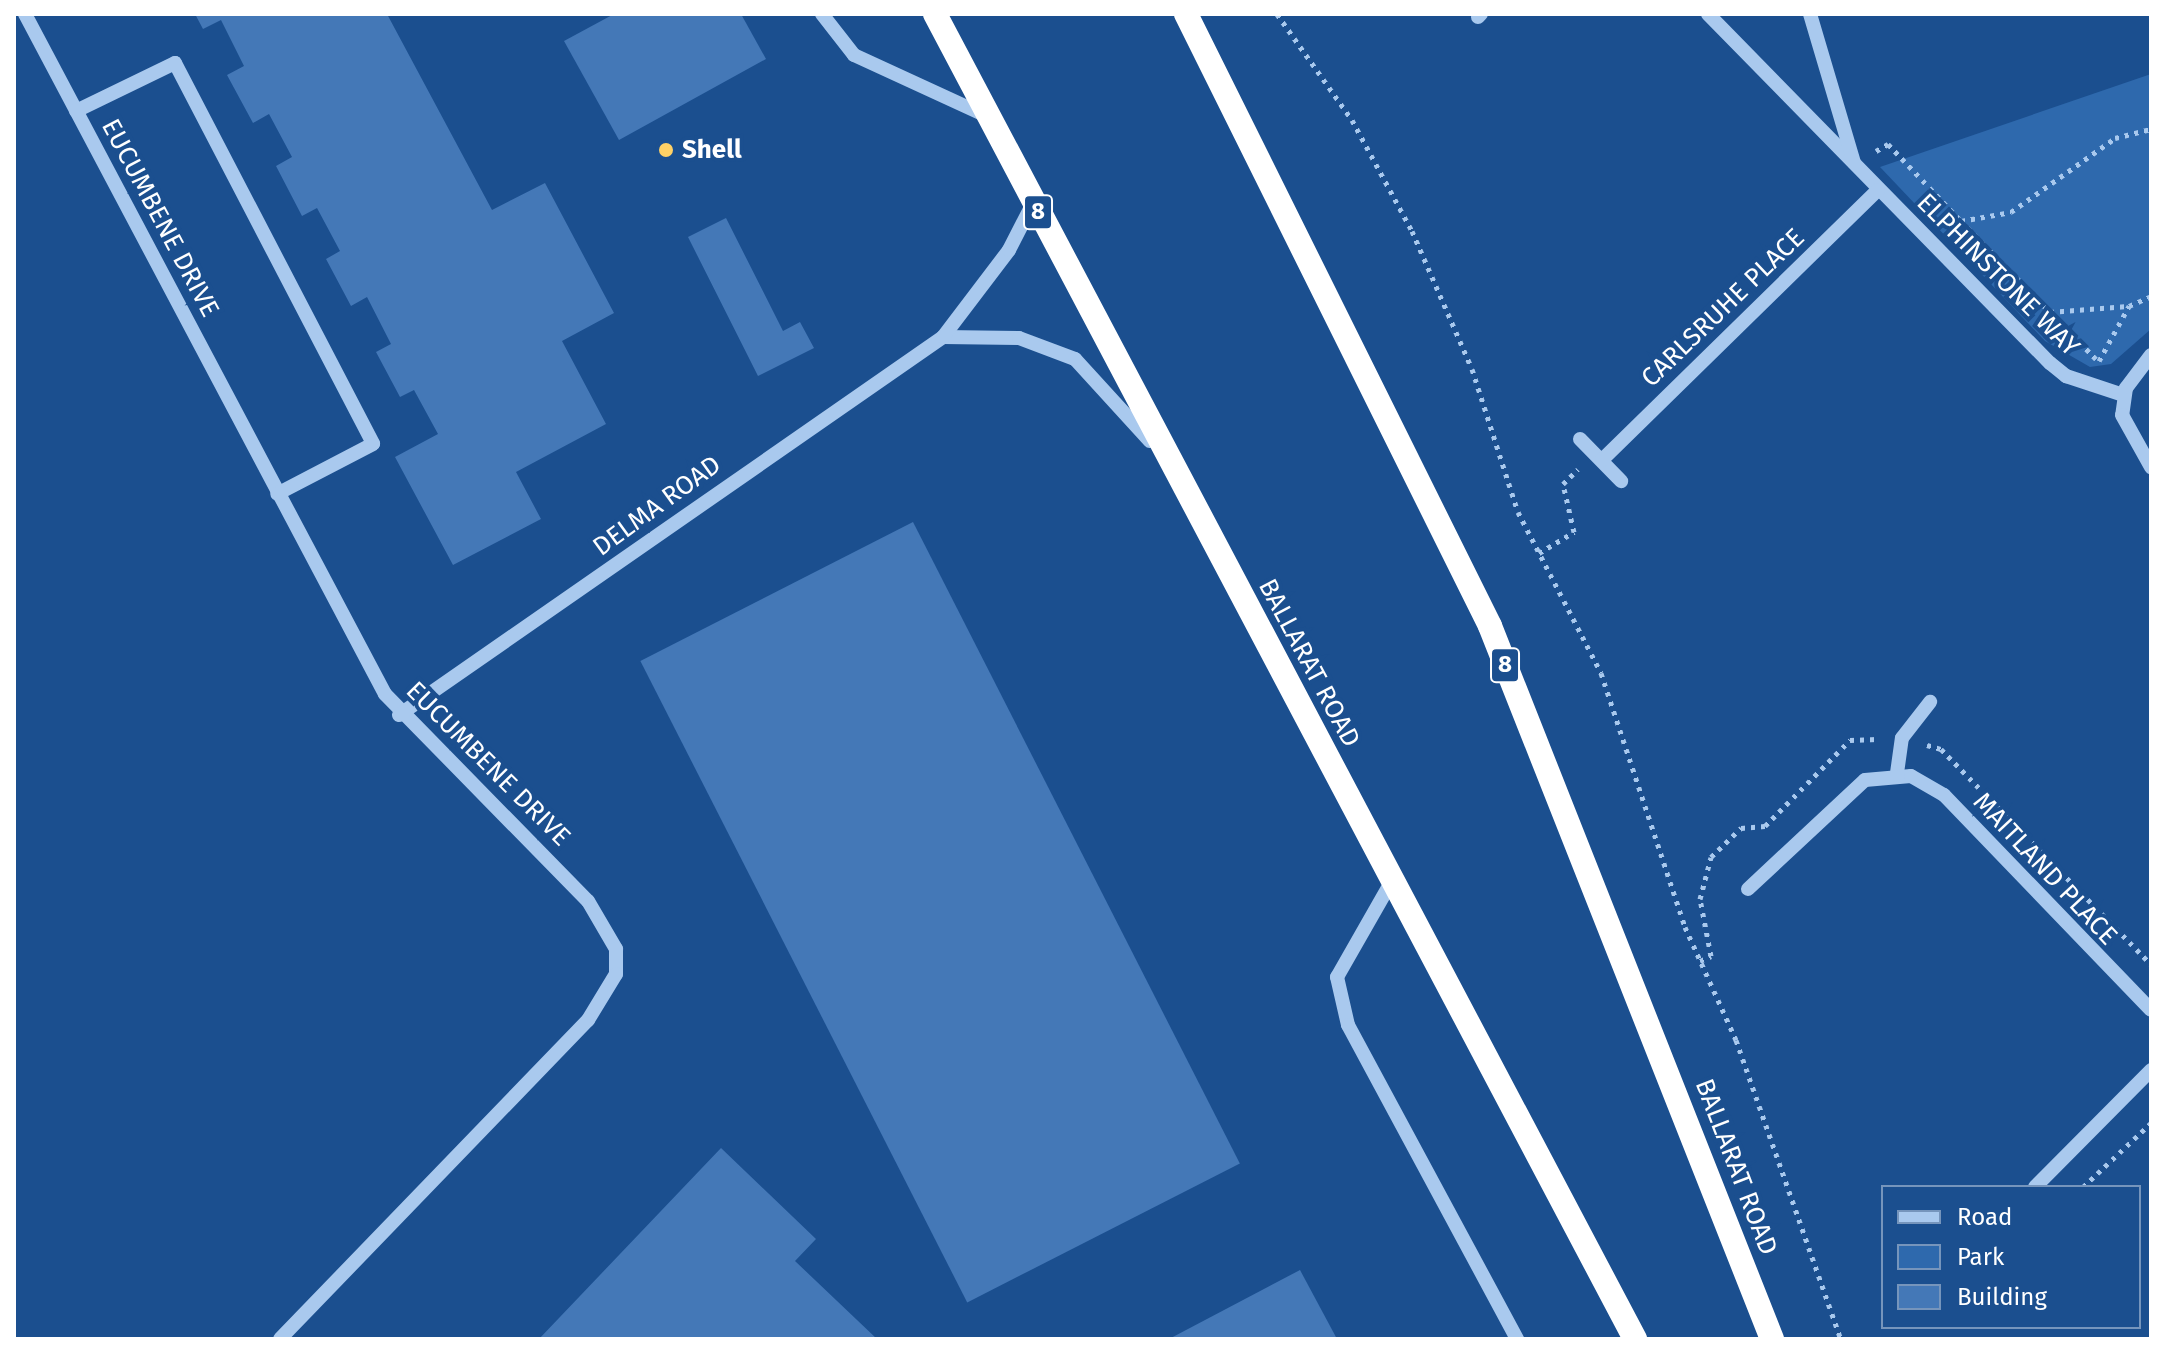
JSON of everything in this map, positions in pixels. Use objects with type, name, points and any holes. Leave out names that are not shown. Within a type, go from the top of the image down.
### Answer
[{"type":"highway","name":"BALLARAT ROAD","points":[[935,14],[1635,1339]]},
{"type":"highway","name":"BALLARAT ROAD","points":[[1186,14],[1490,626],[1772,1339]]},
{"type":"street","name":"EUCUMBENE DRIVE","points":[[25,14],[277,494],[399,715],[588,901],[616,949],[616,974],[588,1020],[280,1339]]},
{"type":"street","points":[[822,14],[854,55],[989,117]]},
{"type":"street","name":"ELPHINSTONE WAY","points":[[1708,14],[1854,166],[2066,376],[2123,395]]},
{"type":"street","name":"ELPHINSTONE WAY","points":[[1810,14],[1854,166]]},
{"type":"street","points":[[76,111],[175,63],[373,444],[277,494]]},
{"type":"street","name":"CARLSRUHE PLACE","points":[[1602,460],[1878,190]]},
{"type":"street","name":"DELMA ROAD","points":[[399,715],[943,337],[1009,250],[1033,203]]},
{"type":"street","points":[[943,337],[1019,338],[1075,359],[1174,471]]},
{"type":"street","points":[[2151,355],[2123,395],[2125,431],[2151,467]]},
{"type":"street","points":[[1580,439],[1621,481]]},
{"type":"street","points":[[1748,889],[1839,798],[1865,780],[1897,773],[1902,738],[1930,702]]},
{"type":"street","name":"MAITLAND PLACE","points":[[1897,773],[1944,795],[2151,1010]]},
{"type":"street","points":[[1393,879],[1337,977],[1348,1025],[1517,1339]]},
{"type":"street","points":[[2037,1185],[2151,1070]]},
{"type":"path","points":[[1277,14],[1352,120],[1412,231],[1539,553],[1601,673],[1700,961],[1786,1174],[1841,1339]]},
{"type":"path","points":[[1961,221],[2011,212],[2115,138],[2151,129]]},
{"type":"path","points":[[1854,166],[1888,144],[2098,362],[2123,395]]},
{"type":"path","points":[[2049,312],[2129,306],[2151,296]]},
{"type":"path","points":[[2098,362],[2129,306]]},
{"type":"path","points":[[1539,553],[1574,532],[1563,484],[1602,460]]},
{"type":"path","points":[[1700,961],[1711,956],[1700,899],[1711,857],[1741,828],[1765,826],[1850,740],[1902,738],[1941,749],[2151,964]]},
{"type":"path","points":[[2085,1185],[2151,1123]]},
{"type":"green space","points":[[2151,74],[2151,329],[2111,364],[2090,367],[2045,341],[1880,167]]},
{"type":"building","points":[[195,14],[387,14],[492,210],[545,183],[614,313],[562,341],[606,424],[516,472],[541,519],[453,565],[395,457],[438,434],[414,390],[400,397],[376,352],[391,344],[367,297],[351,306],[326,259],[340,251],[317,208],[302,216],[276,166],[292,157],[269,114],[253,123],[227,75],[244,66],[221,20],[203,29]]},
{"type":"building","points":[[614,14],[741,14],[766,59],[619,140],[564,41]]},
{"type":"building","points":[[726,218],[783,331],[800,322],[814,348],[758,376],[688,237]]},
{"type":"building","points":[[913,522],[1240,1164],[967,1302],[640,661]]},
{"type":"building","points":[[721,1148],[816,1239],[795,1261],[877,1339],[539,1339]]},
{"type":"building","points":[[1300,1270],[1337,1339],[1169,1339]]},
{"type":"place","name":"Shell","points":[[666,150]]}]
